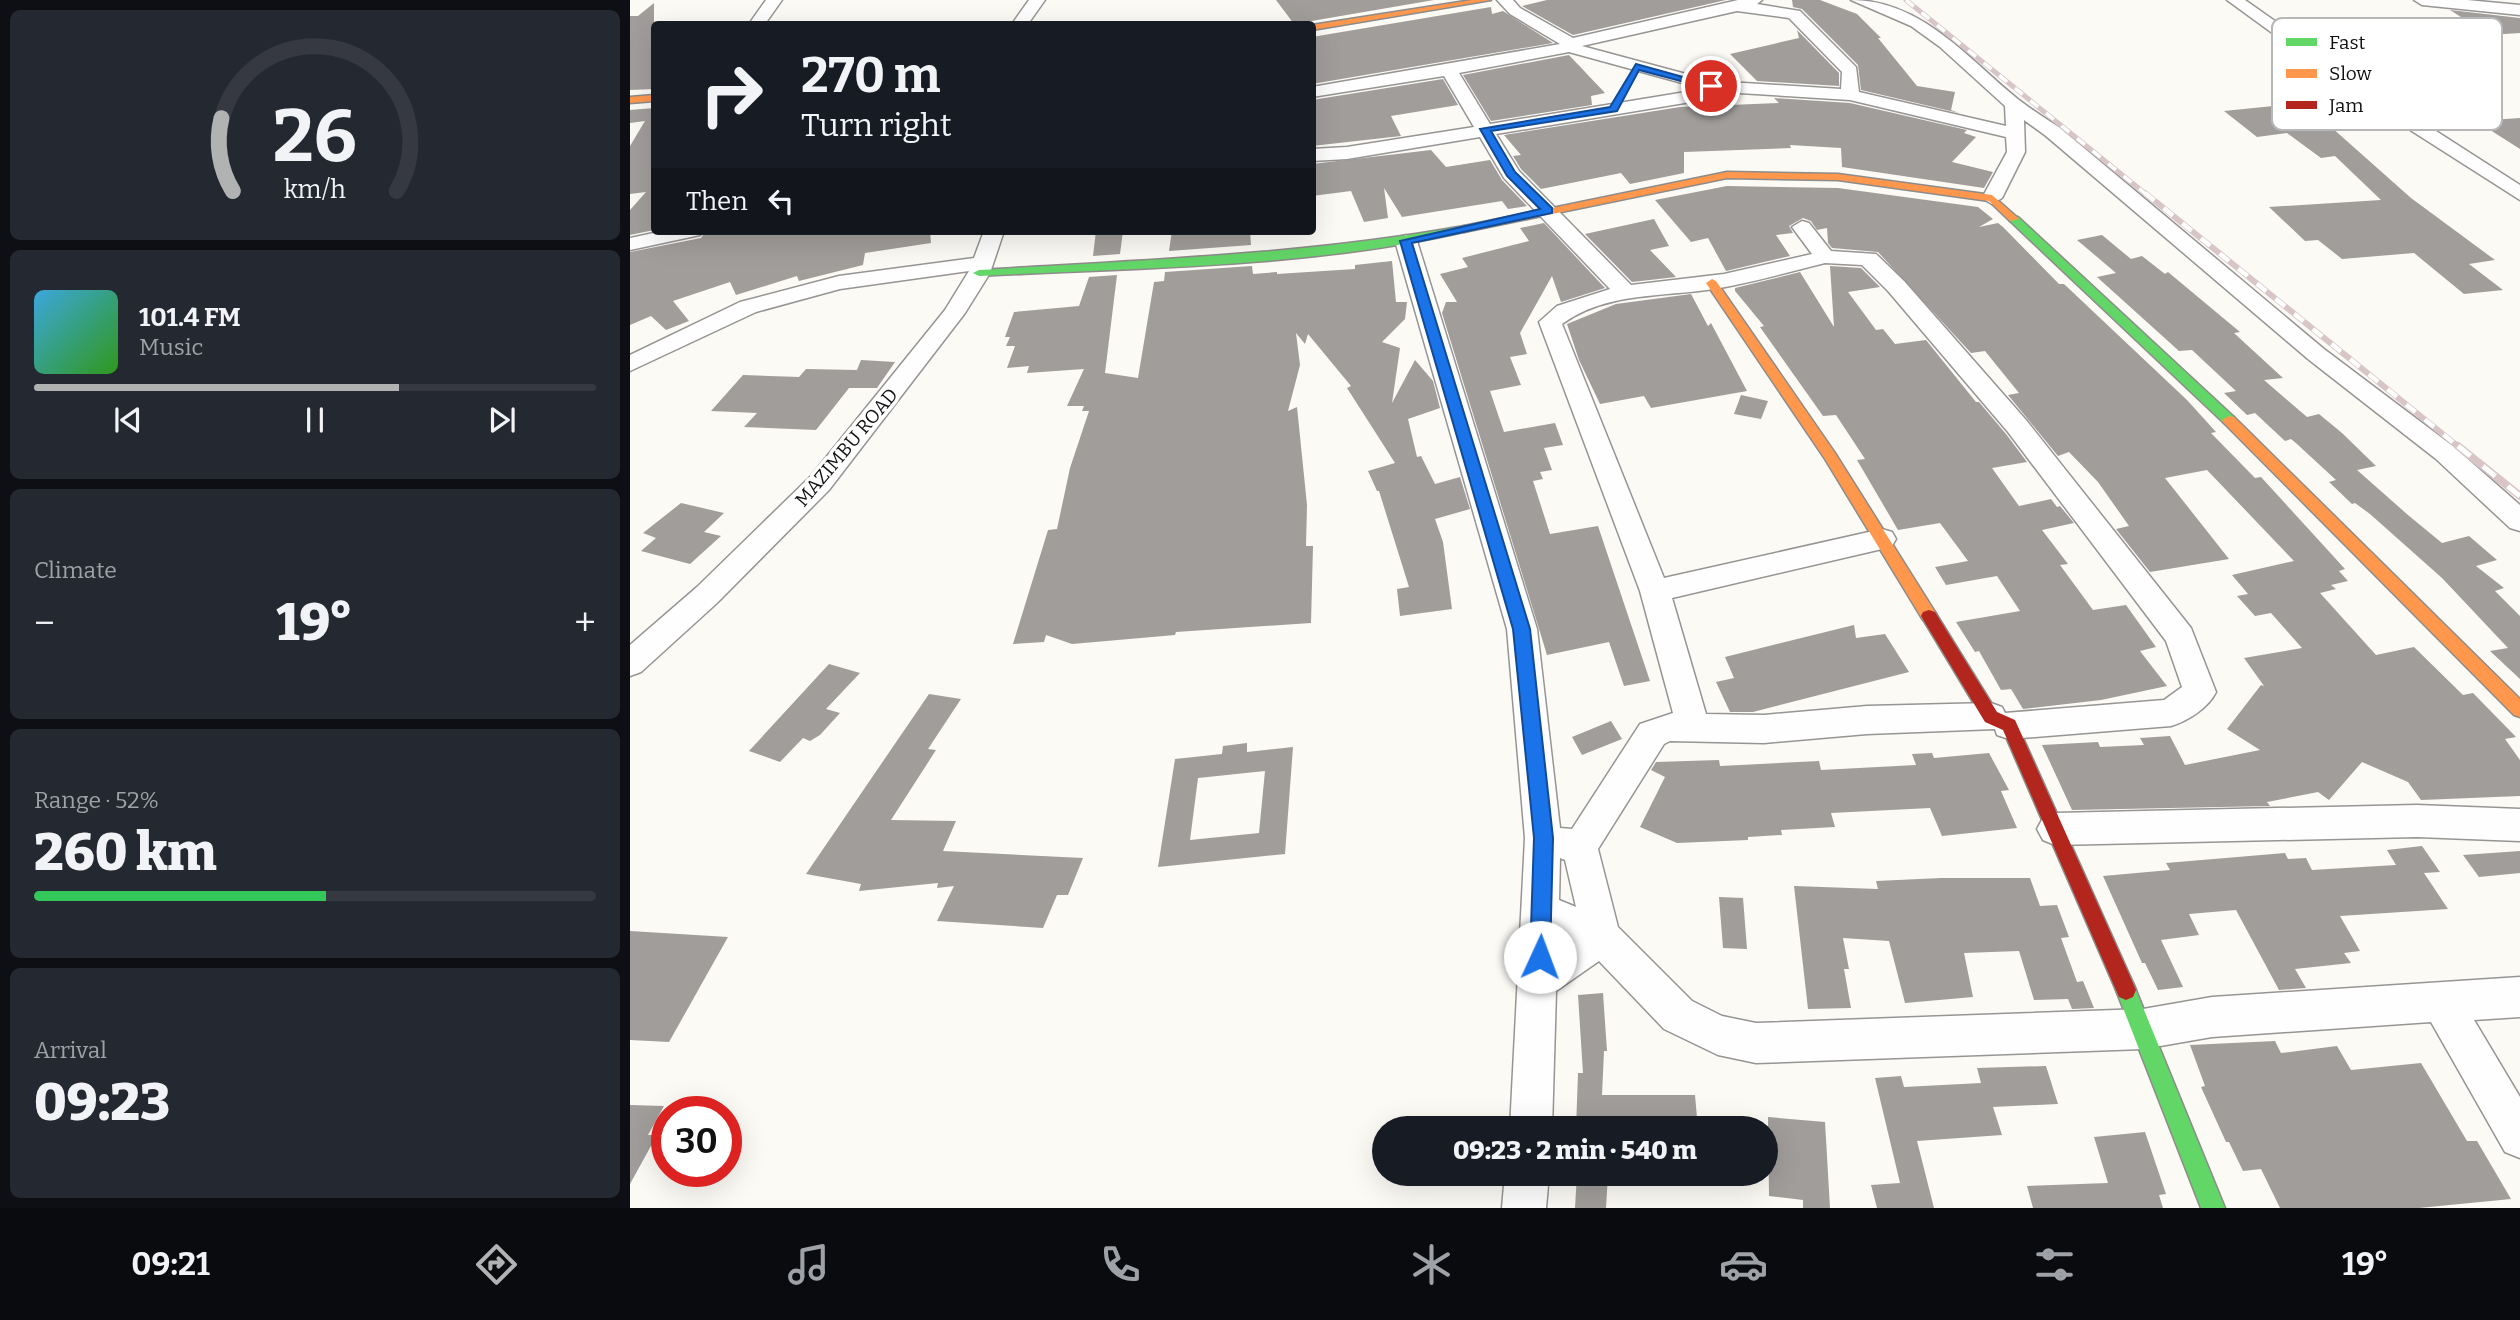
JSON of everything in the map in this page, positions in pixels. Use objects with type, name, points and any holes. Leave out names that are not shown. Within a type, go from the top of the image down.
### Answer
[{"type":"street","points":[[759,21],[774,0]]},
{"type":"street","points":[[1022,21],[1037,0]]},
{"type":"street","points":[[1316,27],[1442,4],[1487,0]]},
{"type":"street","points":[[1505,0],[1515,11],[1569,45],[1711,86],[1850,94],[2017,134]]},
{"type":"street","points":[[1316,91],[1449,70],[1569,45],[1754,0]]},
{"type":"street","points":[[1859,0],[1917,23],[1946,44],[2014,105],[2053,132],[2316,354],[2445,453],[2520,521]]},
{"type":"street","points":[[2235,0],[2272,26]]},
{"type":"street","points":[[2422,0],[2520,10]]},
{"type":"street","points":[[1737,6],[1794,14],[1850,71],[1850,94]]},
{"type":"street","points":[[1613,109],[1653,26]]},
{"type":"street","points":[[1636,64],[1688,60]]},
{"type":"street","points":[[1449,70],[1511,174],[1626,293]]},
{"type":"street","points":[[1316,155],[1347,153],[1485,129],[1758,88]]},
{"type":"street","points":[[630,100],[651,98]]},
{"type":"street","points":[[1992,198],[2016,152],[2014,105]]},
{"type":"street","points":[[2424,130],[2511,183],[2520,194]]},
{"type":"street","points":[[630,364],[748,307],[839,283],[981,268],[1213,259],[1406,241],[1727,174],[1838,177],[1992,198],[2200,391],[2520,710]]},
{"type":"street","points":[[1802,227],[1825,257]]},
{"type":"street","points":[[630,244],[674,235]]},
{"type":"street","name":"MAZIMBU ROAD","points":[[630,663],[707,595],[820,483],[954,313],[981,268],[993,235]]},
{"type":"street","points":[[1406,241],[1521,629],[1561,843],[1602,937],[1678,1015],[1718,1035],[1756,1043],[2143,1028],[2212,1017],[2441,1000],[2520,997]]},
{"type":"street","points":[[1532,1116],[1542,911],[1561,843],[1652,734],[1666,727],[1764,729],[1867,720],[2000,721],[2171,713],[2200,692],[2180,636],[1992,396],[1896,286],[1868,259],[1825,257],[1712,283],[1626,293],[1575,306],[1561,312],[1550,322],[1655,591],[1693,727]]},
{"type":"street","points":[[1712,283],[2000,721],[2056,829],[2143,1028],[2213,1208]]},
{"type":"street","points":[[1655,591],[1882,539]]},
{"type":"street","points":[[2056,829],[2417,821],[2520,825]]},
{"type":"street","points":[[1542,911],[1602,937]]},
{"type":"street","points":[[1539,980],[1602,937]]},
{"type":"street","points":[[2441,1000],[2520,1137]]},
{"type":"street","points":[[1524,1208],[1526,1186]]},
{"type":"building","points":[[1276,0],[1434,0],[1312,21],[1292,21]]},
{"type":"building","points":[[1547,0],[1726,0],[1573,35],[1522,6]]},
{"type":"building","points":[[1792,0],[1820,0],[1857,14],[1881,38],[1878,38],[1917,86],[1955,92],[1951,110],[1959,113],[1861,90],[1858,65],[1802,9],[1793,7]]},
{"type":"building","points":[[654,3],[654,21],[651,21],[651,89],[630,90],[630,16],[638,16]]},
{"type":"building","points":[[1491,7],[1492,14],[1503,11],[1553,43],[1316,83],[1316,36]]},
{"type":"building","points":[[2450,10],[2520,18],[2520,33],[2502,34],[2502,18],[2462,18]]},
{"type":"building","points":[[1797,30],[1839,73],[1839,86],[1757,81],[1730,54],[1799,38]]},
{"type":"building","points":[[1569,55],[1605,93],[1591,96],[1592,105],[1491,121],[1463,75]]},
{"type":"building","points":[[1443,79],[1458,105],[1391,116],[1401,136],[1316,146],[1316,99]]},
{"type":"building","points":[[1774,98],[1850,103],[1967,130],[1964,133],[1976,137],[1952,162],[1993,172],[1984,188],[1842,167],[1841,148],[1790,145],[1791,148],[1684,152],[1684,173],[1630,184],[1621,173],[1541,189],[1521,169],[1513,156],[1521,155],[1504,135],[1680,107],[1779,103]]},
{"type":"building","points":[[2272,106],[2272,130],[2334,130],[2411,198],[2495,260],[2469,264],[2503,290],[2464,294],[2414,253],[2342,259],[2318,240],[2305,241],[2269,207],[2381,200],[2335,156],[2321,158],[2287,133],[2257,137],[2224,111]]},
{"type":"building","points":[[651,108],[651,231],[630,235],[630,210],[646,192],[630,194],[630,146],[645,121],[630,123],[630,110]]},
{"type":"building","points":[[2520,118],[2520,149],[2490,130],[2502,130],[2502,119]]},
{"type":"building","points":[[1431,150],[1446,167],[1490,160],[1502,180],[1527,206],[1508,209],[1502,201],[1402,217],[1384,188],[1388,218],[1364,222],[1351,191],[1316,195],[1316,164]]},
{"type":"building","points":[[1727,186],[1838,188],[1978,207],[1993,219],[1979,227],[1998,223],[2059,284],[2064,284],[2187,400],[2216,432],[2211,433],[2255,478],[2261,477],[2345,569],[2339,571],[2348,581],[2331,585],[2336,589],[2320,593],[2376,655],[2414,647],[2463,695],[2473,693],[2516,737],[2505,739],[2520,760],[2520,796],[2421,800],[2408,782],[2362,762],[2329,800],[2318,792],[2267,802],[2270,806],[2072,810],[2042,745],[2098,742],[2100,747],[2144,745],[2140,738],[2170,736],[2185,765],[2260,750],[2227,729],[2261,685],[2264,686],[2244,658],[2302,648],[2271,613],[2255,616],[2237,596],[2248,594],[2232,575],[2294,561],[2207,470],[2165,478],[2229,559],[2150,572],[2116,529],[2129,526],[2098,482],[2069,452],[2058,456],[2008,395],[2019,393],[1985,351],[1971,353],[1878,252],[1832,248],[1828,243],[1827,228],[1817,230],[1811,221],[1803,218],[1789,226],[1793,233],[1776,235],[1790,256],[1726,271],[1708,238],[1691,242],[1655,200]]},
{"type":"building","points":[[1654,219],[1669,246],[1650,250],[1676,277],[1632,282],[1585,234]]},
{"type":"building","points":[[1544,223],[1605,288],[1561,302],[1552,276],[1520,333],[1527,354],[1510,357],[1521,385],[1490,391],[1504,432],[1555,423],[1563,445],[1544,448],[1552,470],[1540,472],[1543,479],[1533,481],[1550,534],[1598,526],[1650,681],[1624,686],[1609,642],[1547,655],[1442,313],[1446,302],[1457,302],[1440,274],[1468,267],[1462,258],[1529,241],[1520,228]]},
{"type":"building","points":[[703,235],[930,235],[931,243],[865,253],[863,265],[799,281],[797,276],[736,295],[730,282],[673,301],[689,321],[666,330],[651,316],[630,325],[630,252],[701,238]]},
{"type":"building","points":[[1096,235],[1122,235],[1120,254],[1093,256]]},
{"type":"building","points":[[1171,235],[1250,235],[1251,245],[1169,251]]},
{"type":"building","points":[[2102,235],[2131,259],[2142,256],[2165,274],[2168,272],[2240,332],[2234,333],[2283,378],[2264,380],[2307,417],[2319,414],[2342,433],[2376,466],[2357,470],[2442,543],[2469,536],[2497,560],[2476,566],[2504,588],[2495,591],[2520,616],[2520,679],[2490,651],[2508,648],[2442,578],[2370,514],[2355,503],[2352,504],[2329,482],[2336,480],[2297,444],[2291,439],[2285,441],[2255,413],[2247,415],[2224,393],[2236,391],[2192,350],[2179,351],[2097,277],[2116,273],[2077,240]]},
{"type":"building","points":[[1392,261],[1396,302],[1407,302],[1405,319],[1382,342],[1400,348],[1392,403],[1415,360],[1433,381],[1440,408],[1408,419],[1417,457],[1421,456],[1435,484],[1460,477],[1470,509],[1435,519],[1443,542],[1452,609],[1400,616],[1397,589],[1409,587],[1379,491],[1368,471],[1395,463],[1347,388],[1351,386],[1308,334],[1305,344],[1296,333],[1300,365],[1288,411],[1297,407],[1307,505],[1306,546],[1313,546],[1311,623],[1176,632],[1175,635],[1072,644],[1046,635],[1044,642],[1013,644],[1048,530],[1057,529],[1070,468],[1089,411],[1082,411],[1084,406],[1067,406],[1084,369],[1027,373],[1029,366],[1007,368],[1015,346],[1006,346],[1010,337],[1005,337],[1014,312],[1079,306],[1089,277],[1117,275],[1105,373],[1138,378],[1154,282],[1164,281],[1165,272],[1252,266],[1253,274],[1277,274],[1355,269],[1355,265]]},
{"type":"building","points":[[1830,266],[1861,268],[1880,287],[1848,292],[1876,330],[1883,329],[1895,344],[1926,340],[1976,402],[1979,402],[2006,434],[2027,462],[1992,468],[2019,506],[2051,499],[2074,523],[2042,530],[2068,564],[2060,565],[2093,610],[2126,605],[2156,647],[2140,651],[2167,686],[2101,700],[2023,709],[2011,689],[2001,690],[1979,651],[1975,652],[1956,622],[2020,611],[1997,576],[1946,585],[1935,567],[1968,561],[1940,523],[1898,530],[1857,460],[1865,459],[1836,415],[1823,416],[1760,327],[1764,326],[1735,291],[1735,288],[1800,272],[1834,327]]},
{"type":"building","points":[[1691,294],[1708,326],[1711,323],[1747,391],[1651,408],[1644,396],[1600,404],[1579,360],[1567,324],[1616,304]]},
{"type":"building","points":[[861,360],[895,362],[877,388],[849,388],[816,430],[744,427],[757,413],[711,411],[743,375],[799,377],[806,369],[857,370]]},
{"type":"building","points":[[1741,395],[1768,401],[1761,419],[1734,414]]},
{"type":"building","points":[[681,503],[724,513],[704,532],[721,536],[690,564],[641,551],[656,538],[643,533]]},
{"type":"building","points":[[1854,625],[1856,638],[1885,634],[1909,672],[1753,712],[1730,712],[1716,682],[1734,678],[1725,657]]},
{"type":"building","points":[[829,664],[860,673],[826,709],[840,713],[820,735],[810,741],[803,738],[780,762],[749,751]]},
{"type":"building","points":[[929,694],[961,699],[928,749],[936,750],[891,820],[956,821],[943,851],[1083,858],[1068,895],[1057,895],[1043,928],[937,921],[954,886],[937,888],[938,883],[859,891],[861,884],[806,874]]},
{"type":"building","points":[[1611,721],[1622,739],[1582,755],[1572,737]]},
{"type":"building","points":[[1247,743],[1247,752],[1293,747],[1285,854],[1158,867],[1175,759],[1222,754],[1223,746]],"holes":[[[1265,771],[1259,833],[1190,840],[1198,778]]]},
{"type":"building","points":[[1932,753],[1934,758],[1989,753],[2009,790],[2001,791],[2017,828],[1942,836],[1930,808],[1831,813],[1835,827],[1781,830],[1782,835],[1748,837],[1748,840],[1677,843],[1640,827],[1665,777],[1651,770],[1656,762],[1719,760],[1720,766],[1819,761],[1821,770],[1916,765],[1912,754]]},
{"type":"building","points":[[2422,846],[2440,872],[2424,873],[2448,909],[2340,916],[2360,951],[2344,953],[2351,963],[2295,969],[2306,988],[2279,990],[2236,910],[2189,914],[2199,935],[2161,940],[2183,987],[2158,990],[2145,963],[2142,963],[2103,876],[2170,870],[2166,863],[2285,853],[2288,859],[2306,858],[2312,870],[2396,865],[2387,850]]},
{"type":"building","points":[[2520,851],[2520,873],[2479,877],[2463,855]]},
{"type":"building","points":[[2030,878],[2040,906],[2057,905],[2069,937],[2061,938],[2077,982],[2083,981],[2094,1008],[2072,1009],[2068,999],[2034,1000],[2019,951],[1964,953],[1973,997],[1905,1003],[1889,941],[1843,938],[1849,969],[1844,969],[1851,1008],[1808,1009],[1794,886],[1878,889],[1876,881]]},
{"type":"building","points":[[1719,897],[1743,898],[1747,949],[1723,948]]},
{"type":"building","points":[[630,931],[728,937],[669,1042],[630,1040]]},
{"type":"building","points":[[1603,993],[1607,1051],[1604,1051],[1602,1095],[1695,1095],[1697,1116],[1576,1116],[1578,1073],[1583,1073],[1578,995]]},
{"type":"building","points":[[2275,1041],[2281,1053],[2337,1046],[2351,1070],[2421,1063],[2467,1141],[2477,1141],[2511,1199],[2419,1208],[2280,1208],[2261,1169],[2243,1171],[2229,1142],[2226,1142],[2201,1087],[2205,1086],[2190,1045]]},
{"type":"building","points":[[2046,1066],[2058,1104],[1993,1107],[2002,1135],[1917,1141],[1934,1208],[1877,1208],[1871,1185],[1900,1183],[1875,1078],[1901,1076],[1904,1087],[1981,1083],[1977,1068]]},
{"type":"building","points":[[630,1105],[651,1106],[651,1130],[648,1135],[651,1135],[651,1146],[630,1184]]},
{"type":"building","points":[[1778,1118],[1825,1122],[1830,1208],[1803,1208],[1803,1200],[1769,1196],[1769,1186],[1778,1186]]},
{"type":"building","points":[[2145,1132],[2166,1194],[2159,1195],[2163,1208],[2033,1208],[2027,1186],[2108,1183],[2094,1137]]},
{"type":"building","points":[[1576,1186],[1607,1186],[1606,1208],[1575,1208]]},
{"type":"railway","points":[[1906,0],[2147,195]]},
{"type":"railway","points":[[2145,193],[2460,448]]},
{"type":"railway","points":[[2458,446],[2520,496]]},
{"type":"traffic: fast","points":[[2014,219],[2229,420]]},
{"type":"traffic: fast","points":[[979,273],[1284,255],[1404,240],[1464,229]]},
{"type":"traffic: fast","points":[[2126,990],[2213,1208]]},
{"type":"traffic: slow","points":[[1316,27],[1487,0]]},
{"type":"traffic: slow","points":[[630,100],[651,98]]},
{"type":"traffic: slow","points":[[1464,229],[1727,175],[1838,177],[1992,198],[2014,219]]},
{"type":"traffic: slow","points":[[1712,283],[1830,456],[1929,616]]},
{"type":"traffic: slow","points":[[2229,420],[2520,710]]},
{"type":"traffic: jam","points":[[1929,616],[1991,717],[2009,725],[2126,990]]},
{"type":"route","points":[[1540,957],[1543,838],[1521,629],[1406,241],[1548,211],[1511,174],[1485,129],[1613,109],[1636,67],[1711,86]]}]
